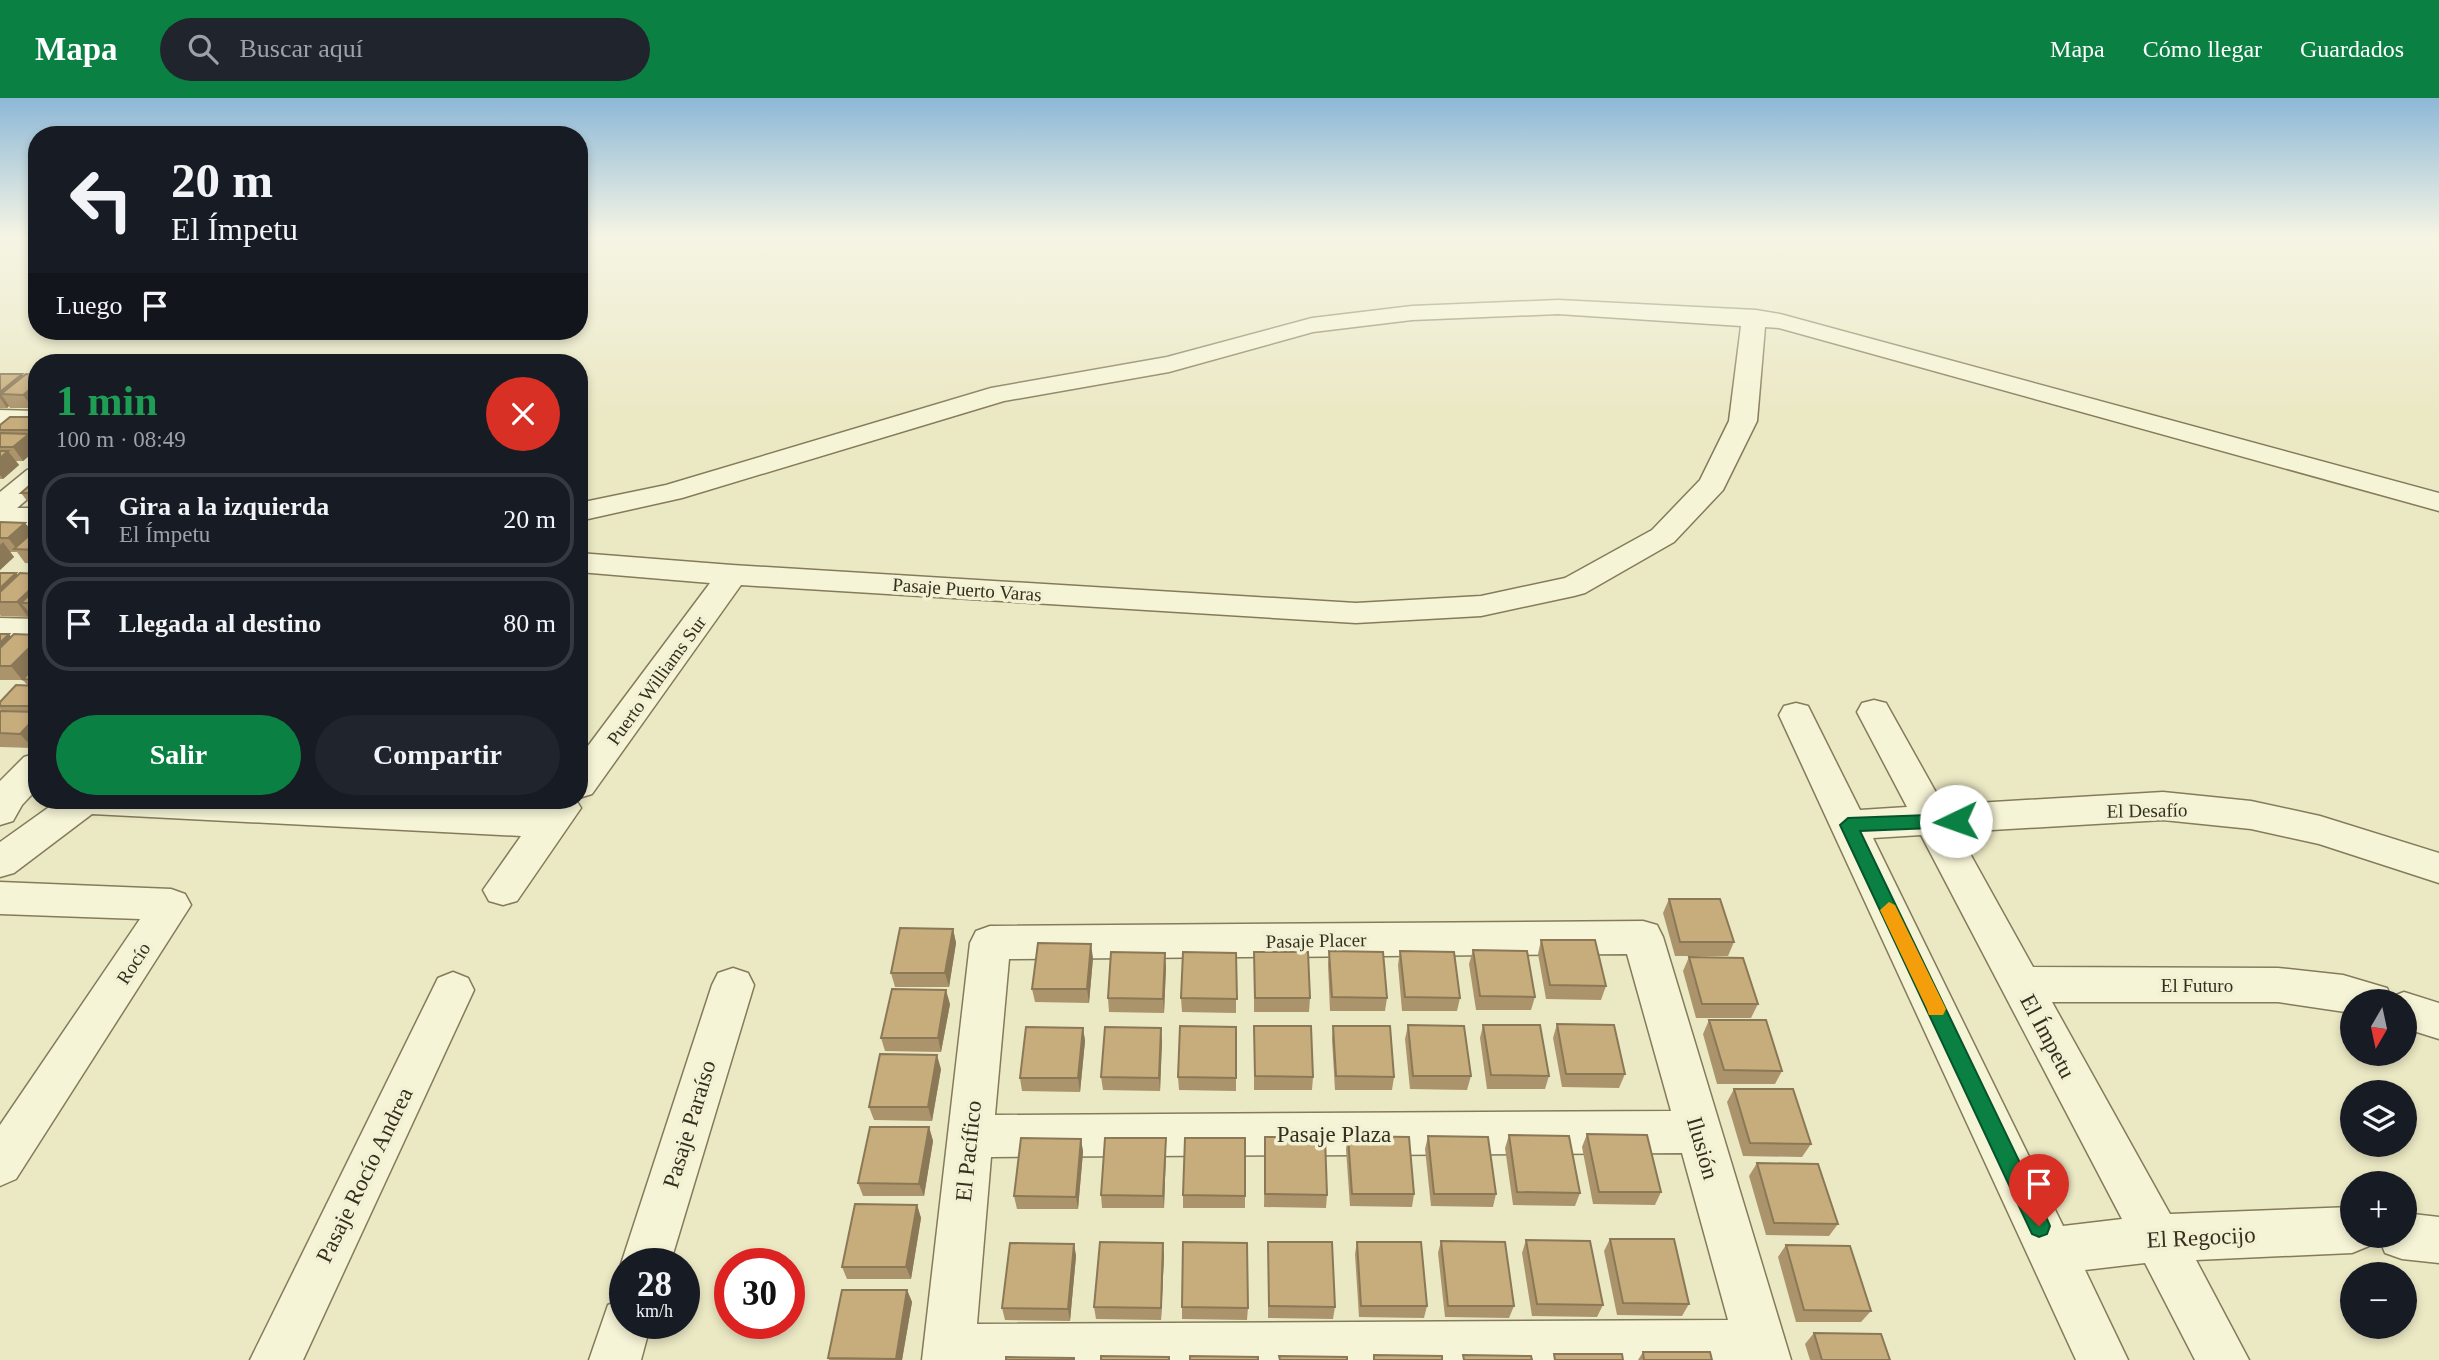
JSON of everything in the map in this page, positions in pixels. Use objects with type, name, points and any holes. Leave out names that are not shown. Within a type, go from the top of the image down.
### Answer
[{"type":"street","points":[[588,510],[672,492],[1000,394],[1169,364],[1312,325],[1412,313],[1558,307],[1756,317],[1822,331],[2439,502]]},
{"type":"street","name":"Pasaje Puerto Varas","points":[[588,563],[732,575],[1356,613],[1481,606],[1574,586],[1664,536],[1713,484],[1743,421],[1756,317]]},
{"type":"street","points":[[0,418],[28,419]]},
{"type":"street","points":[[0,507],[28,484]]},
{"type":"street","points":[[0,516],[28,517]]},
{"type":"street","name":"Puerto Williams Sur","points":[[588,773],[732,575]]},
{"type":"street","points":[[0,629],[28,630]]},
{"type":"street","name":"El Ímpetu","points":[[1874,712],[2223,1360]]},
{"type":"street","points":[[1796,715],[2102,1360]]},
{"type":"street","points":[[11,800],[28,778]]},
{"type":"street","name":"El Desafío","points":[[1848,825],[1933,822],[2163,806],[2251,815],[2320,830],[2439,867]]},
{"type":"street","points":[[0,862],[73,809]]},
{"type":"street","points":[[458,809],[560,811]]},
{"type":"street","points":[[503,891],[560,811]]},
{"type":"street","name":"Rocío","points":[[0,898],[171,905],[0,1164]]},
{"type":"street","name":"Pasaje Placer","points":[[990,943],[1643,937]]},
{"type":"street","name":"Ilusión","points":[[1643,937],[1763,1353]]},
{"type":"street","name":"El Pacífico","points":[[948,1355],[990,943]]},
{"type":"street","name":"El Futuro","points":[[2021,984],[2278,985],[2340,993]]},
{"type":"street","name":"Pasaje Paraíso","points":[[650,1248],[733,985]]},
{"type":"street","name":"Pasaje Rocío Andrea","points":[[276,1360],[453,990]]},
{"type":"street","points":[[2417,1014],[2439,1021]]},
{"type":"street","name":"Pasaje Plaza","points":[[969,1136],[1698,1132]]},
{"type":"street","name":"El Regocijo","points":[[2052,1251],[2157,1238],[2340,1230]]},
{"type":"street","points":[[2417,1238],[2439,1240]]},
{"type":"street","points":[[615,1360],[621,1339]]},
{"type":"street","points":[[948,1355],[1763,1353]]},
{"type":"building","points":[[0,374],[22,374],[0,392]]},
{"type":"building","points":[[28,374],[28,391],[23,395],[1,394]]},
{"type":"building","points":[[10,417],[28,417],[28,430],[0,430],[0,425]]},
{"type":"building","points":[[0,433],[28,434],[13,447],[0,447]]},
{"type":"building","points":[[0,522],[25,523],[8,538],[0,538]]},
{"type":"building","points":[[28,536],[28,550],[14,549]]},
{"type":"building","points":[[0,573],[16,573],[0,588]]},
{"type":"building","points":[[20,573],[28,573],[28,592],[17,602],[0,602],[0,592]]},
{"type":"building","points":[[0,634],[9,634],[0,643]]},
{"type":"building","points":[[14,634],[28,635],[28,649],[11,666],[0,666],[0,648]]},
{"type":"building","points":[[16,685],[28,686],[28,706],[0,706],[0,702]]},
{"type":"building","points":[[0,711],[28,712],[28,726],[20,734],[0,733]]},
{"type":"building","points":[[1669,899],[1720,899],[1734,942],[1680,942]]},
{"type":"building","points":[[900,928],[953,929],[945,973],[891,973]]},
{"type":"building","points":[[1541,940],[1595,940],[1606,986],[1550,985]]},
{"type":"building","points":[[1038,943],[1091,944],[1087,989],[1032,989]]},
{"type":"building","points":[[1473,950],[1527,951],[1535,997],[1480,996]]},
{"type":"building","points":[[1329,951],[1383,952],[1387,998],[1332,997]]},
{"type":"building","points":[[1400,951],[1454,952],[1460,998],[1405,997]]},
{"type":"building","points":[[1111,952],[1165,953],[1163,999],[1108,998]]},
{"type":"building","points":[[1183,952],[1236,953],[1237,999],[1181,998]]},
{"type":"building","points":[[1254,952],[1308,952],[1310,998],[1255,998]]},
{"type":"building","points":[[1689,957],[1743,958],[1758,1004],[1702,1004]]},
{"type":"building","points":[[892,989],[946,990],[938,1038],[881,1038]]},
{"type":"building","points":[[1709,1020],[1766,1020],[1782,1071],[1724,1070]]},
{"type":"building","points":[[1557,1024],[1614,1025],[1625,1074],[1566,1074]]},
{"type":"building","points":[[1408,1025],[1464,1026],[1471,1076],[1413,1076]]},
{"type":"building","points":[[1483,1025],[1540,1025],[1549,1076],[1491,1075]]},
{"type":"building","points":[[1180,1026],[1236,1027],[1236,1078],[1178,1077]]},
{"type":"building","points":[[1254,1026],[1311,1026],[1313,1077],[1255,1076]]},
{"type":"building","points":[[1333,1026],[1390,1026],[1394,1077],[1336,1076]]},
{"type":"building","points":[[1026,1027],[1083,1028],[1078,1078],[1020,1078]]},
{"type":"building","points":[[1105,1027],[1161,1028],[1159,1078],[1101,1077]]},
{"type":"building","points":[[880,1054],[937,1055],[928,1107],[869,1107]]},
{"type":"building","points":[[1734,1089],[1793,1089],[1811,1144],[1750,1143]]},
{"type":"building","points":[[870,1127],[929,1127],[919,1184],[858,1183]]},
{"type":"building","points":[[1587,1134],[1647,1135],[1661,1192],[1599,1192]]},
{"type":"building","points":[[1509,1135],[1569,1136],[1580,1193],[1517,1192]]},
{"type":"building","points":[[1348,1136],[1409,1137],[1414,1194],[1352,1194]]},
{"type":"building","points":[[1428,1136],[1488,1137],[1496,1194],[1434,1194]]},
{"type":"building","points":[[1265,1137],[1325,1137],[1327,1195],[1265,1194]]},
{"type":"building","points":[[1021,1138],[1081,1139],[1076,1197],[1014,1196]]},
{"type":"building","points":[[1105,1138],[1166,1138],[1163,1196],[1101,1195]]},
{"type":"building","points":[[1185,1138],[1245,1138],[1245,1196],[1183,1195]]},
{"type":"building","points":[[1757,1163],[1818,1164],[1838,1224],[1774,1223]]},
{"type":"building","points":[[855,1204],[917,1205],[906,1267],[842,1267]]},
{"type":"building","points":[[1610,1239],[1674,1239],[1689,1304],[1623,1303]]},
{"type":"building","points":[[1526,1240],[1590,1241],[1603,1305],[1537,1304]]},
{"type":"building","points":[[1441,1241],[1505,1242],[1514,1306],[1448,1306]]},
{"type":"building","points":[[1100,1242],[1163,1243],[1161,1308],[1094,1307]]},
{"type":"building","points":[[1183,1242],[1247,1243],[1248,1308],[1182,1307]]},
{"type":"building","points":[[1268,1242],[1332,1242],[1335,1307],[1269,1306]]},
{"type":"building","points":[[1357,1242],[1421,1242],[1427,1306],[1361,1306]]},
{"type":"building","points":[[1010,1243],[1074,1244],[1068,1309],[1002,1308]]},
{"type":"building","points":[[1786,1245],[1850,1246],[1871,1311],[1804,1310]]},
{"type":"building","points":[[842,1290],[907,1290],[896,1359],[828,1358]]},
{"type":"building","points":[[1814,1333],[1881,1334],[1890,1360],[1822,1360]]},
{"type":"building","points":[[1643,1352],[1710,1352],[1712,1360],[1644,1360]]},
{"type":"building","points":[[1554,1354],[1622,1354],[1623,1360],[1555,1360]]},
{"type":"building","points":[[1374,1355],[1442,1356],[1442,1360],[1374,1360]]},
{"type":"building","points":[[1463,1355],[1531,1356],[1532,1360],[1464,1360]]},
{"type":"building","points":[[1101,1356],[1169,1357],[1169,1360],[1101,1360]]},
{"type":"building","points":[[1190,1356],[1258,1357],[1258,1360],[1190,1360]]},
{"type":"building","points":[[1279,1356],[1347,1357],[1347,1360],[1280,1360]]},
{"type":"building","points":[[1006,1357],[1074,1358],[1074,1360],[1006,1360]]},
{"type":"slow traffic","points":[[1889,910],[1936,1009]]},
{"type":"route","points":[[1956,821],[1848,825],[2039,1226]]}]
